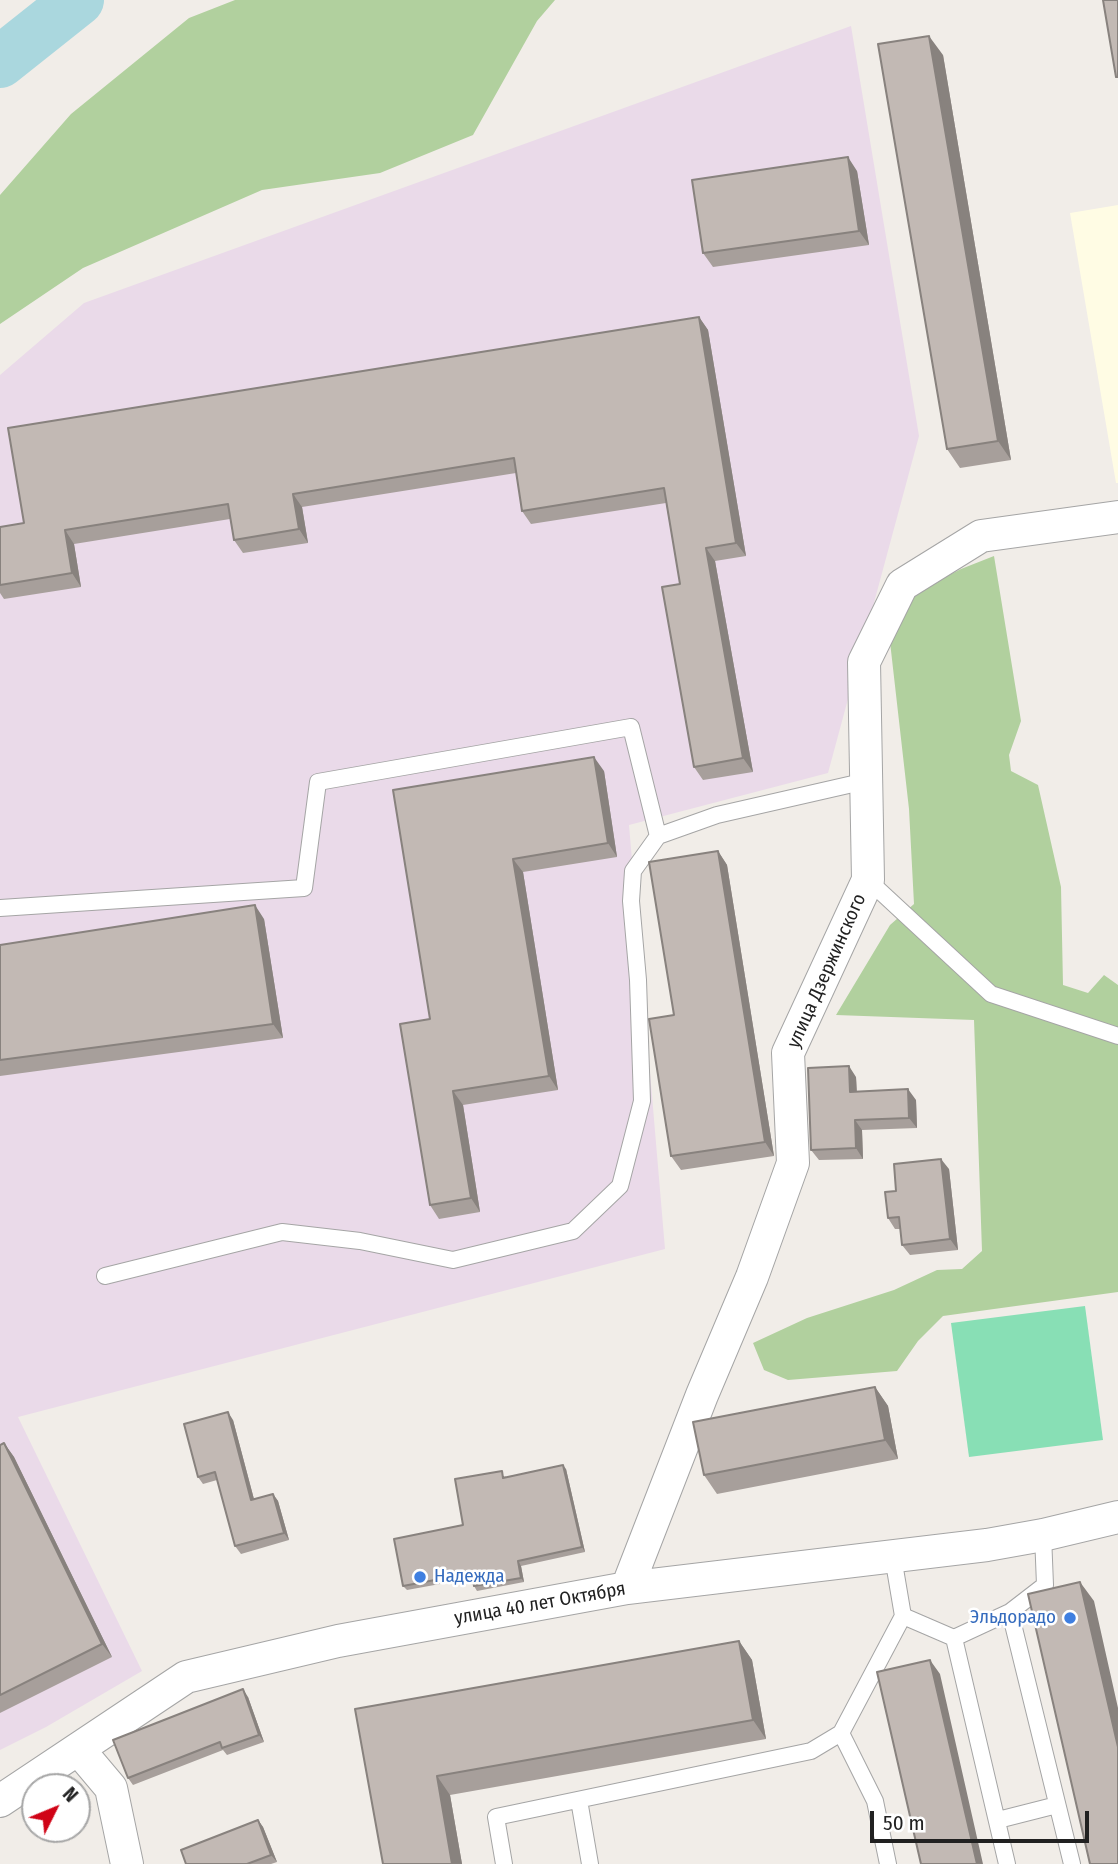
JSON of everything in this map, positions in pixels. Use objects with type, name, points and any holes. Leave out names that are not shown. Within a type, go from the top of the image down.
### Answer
[{"type":"street","name":"улица Дзержинского","points":[[627,1588],[702,1395],[752,1277],[793,1163],[788,1053],[869,880],[864,663],[902,585],[981,536],[1118,517]]},
{"type":"street","name":"улица 40 лет Октября","points":[[0,1801],[186,1677],[338,1641],[627,1588],[987,1545],[1118,1517]]},
{"type":"street","points":[[79,1750],[111,1788],[127,1864]]},
{"type":"lane","points":[[0,908],[304,888],[318,782],[631,727],[659,836]]},
{"type":"lane","points":[[106,1276],[282,1232],[360,1241],[453,1260],[573,1231],[620,1186],[642,1101],[638,980],[631,901],[634,871],[659,836],[717,815],[866,781]]},
{"type":"lane","points":[[869,880],[991,994],[1118,1036]]},
{"type":"lane","points":[[954,1639],[1010,1612],[1045,1585],[1043,1535]]},
{"type":"lane","points":[[504,1864],[496,1817],[811,1751],[841,1733],[903,1616],[893,1557]]},
{"type":"lane","points":[[1010,1612],[1072,1864]]},
{"type":"lane","points":[[903,1616],[954,1639]]},
{"type":"lane","points":[[954,1639],[1007,1864]]},
{"type":"lane","points":[[841,1733],[875,1801],[888,1864]]},
{"type":"lane","points":[[579,1800],[590,1864]]},
{"type":"lane","points":[[998,1820],[1057,1805]]},
{"type":"shaded area","points":[[851,26],[919,436],[828,773],[629,825],[665,1249],[18,1417],[142,1671],[46,1727],[0,1750],[0,375],[84,303]]},
{"type":"shaded area","points":[[1118,205],[1118,483],[1116,483],[1070,213]]},
{"type":"green space","points":[[235,0],[555,0],[537,21],[473,135],[380,173],[262,190],[83,268],[0,324],[0,195],[71,114],[189,18]]},
{"type":"green space","points":[[994,556],[1021,721],[1009,755],[1011,771],[1038,785],[1061,887],[1063,985],[1088,993],[1104,975],[1118,985],[1118,1292],[943,1316],[918,1341],[897,1371],[788,1380],[764,1370],[753,1343],[807,1318],[894,1290],[937,1270],[962,1269],[982,1251],[974,1020],[836,1015],[890,925],[914,904],[909,809],[889,633],[919,590]]},
{"type":"green space","points":[[1085,1306],[1103,1440],[969,1457],[951,1323]]},
{"type":"building","points":[[1103,0],[1118,0],[1118,77],[1116,77]]},
{"type":"building","points":[[929,36],[998,441],[947,449],[878,44]]},
{"type":"building","points":[[848,157],[859,231],[703,253],[692,180]]},
{"type":"building","points":[[699,317],[736,543],[706,548],[743,758],[694,767],[662,587],[680,584],[664,488],[522,511],[514,458],[293,494],[299,529],[234,540],[228,504],[65,530],[72,573],[0,585],[0,527],[24,523],[8,428]]},
{"type":"building","points":[[594,757],[608,843],[513,859],[549,1076],[453,1091],[471,1198],[430,1205],[400,1024],[430,1019],[393,790]]},
{"type":"building","points":[[718,851],[765,1142],[671,1156],[649,1019],[674,1015],[649,862]]},
{"type":"building","points":[[255,905],[273,1024],[0,1060],[0,945]]},
{"type":"building","points":[[849,1066],[850,1092],[908,1089],[909,1118],[855,1120],[856,1148],[811,1150],[808,1068]]},
{"type":"building","points":[[941,1159],[950,1239],[902,1245],[899,1217],[888,1218],[885,1192],[896,1191],[894,1164]]},
{"type":"building","points":[[875,1387],[885,1440],[704,1475],[693,1422]]},
{"type":"building","points":[[228,1412],[251,1500],[273,1494],[284,1533],[235,1546],[215,1472],[198,1477],[184,1424]]},
{"type":"building","points":[[4,1443],[102,1644],[0,1695],[0,1445]]},
{"type":"building","points":[[563,1465],[582,1547],[518,1561],[521,1578],[474,1586],[472,1573],[403,1586],[394,1539],[463,1525],[455,1479],[502,1471],[503,1478]]},
{"type":"building","points":[[1080,1582],[1118,1747],[1118,1864],[1090,1864],[1028,1594]]},
{"type":"building","points":[[739,1641],[753,1720],[437,1776],[452,1864],[383,1864],[355,1709]]},
{"type":"building","points":[[930,1660],[977,1864],[921,1864],[877,1672]]},
{"type":"building","points":[[243,1689],[259,1735],[222,1748],[220,1742],[128,1778],[113,1740]]},
{"type":"building","points":[[258,1820],[271,1855],[247,1864],[186,1864],[181,1850]]},
{"type":"waterway","points":[[0,62],[78,0]]},
{"type":"place","name":"Надежда","points":[[420,1577]]},
{"type":"place","name":"Эльдорадо","points":[[1070,1618]]}]
